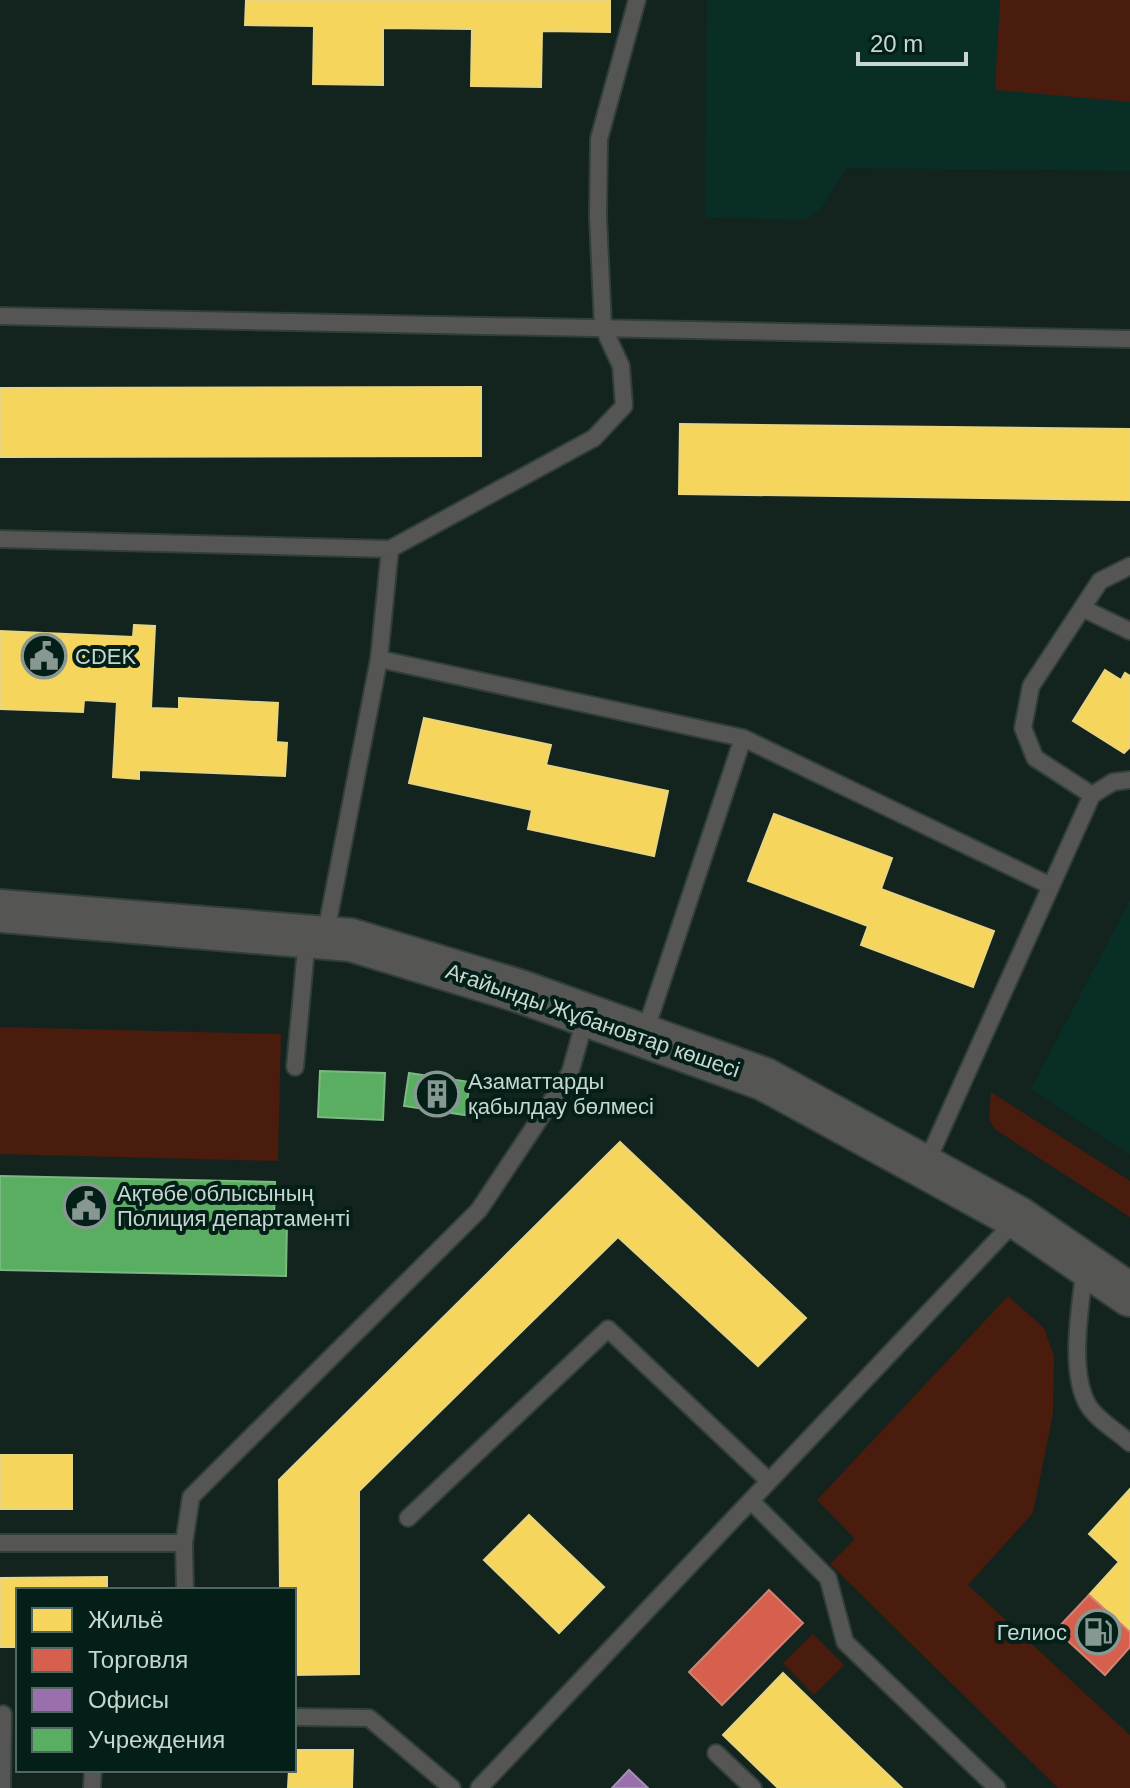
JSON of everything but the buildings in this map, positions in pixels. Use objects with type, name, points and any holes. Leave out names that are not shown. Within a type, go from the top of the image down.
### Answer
[{"type":"street","name":"Ағайынды Жұбановтар көшесі","points":[[0,911],[351,940],[586,1015],[764,1079],[926,1164],[1018,1218],[1130,1295]]},
{"type":"lane","points":[[0,539],[390,549],[594,438],[624,406],[621,366],[603,327],[598,217],[599,139],[637,0]]},
{"type":"lane","points":[[0,316],[1130,339]]},
{"type":"lane","points":[[295,1067],[316,937],[379,659],[390,549]]},
{"type":"lane","points":[[1092,795],[1035,758],[1023,728],[1031,686],[1082,608],[1100,581],[1130,566]]},
{"type":"lane","points":[[1082,608],[1130,631]]},
{"type":"lane","points":[[379,659],[743,738],[1051,886]]},
{"type":"lane","points":[[644,1035],[743,738]]},
{"type":"lane","points":[[926,1164],[1092,795],[1113,782],[1130,780]]},
{"type":"lane","points":[[185,1588],[184,1543],[191,1497],[479,1210],[570,1073],[586,1015]]},
{"type":"lane","points":[[479,1788],[1018,1218]]},
{"type":"lane","points":[[1085,1265],[1078,1339],[1079,1372],[1088,1405],[1130,1443]]},
{"type":"lane","points":[[408,1518],[608,1329],[769,1481]]},
{"type":"lane","points":[[751,1501],[828,1578],[845,1642],[997,1788]]},
{"type":"lane","points":[[0,1543],[184,1543]]},
{"type":"lane","points":[[2,1788],[7,1714]]},
{"type":"lane","points":[[296,1717],[369,1718],[452,1788]]},
{"type":"lane","points":[[716,1753],[753,1788]]},
{"type":"shaded area","points":[[707,0],[1130,0],[1130,171],[847,168],[821,209],[804,220],[705,217]]},
{"type":"shaded area","points":[[1000,0],[1130,0],[1130,102],[995,90]]},
{"type":"shaded area","points":[[1130,900],[1130,1154],[1031,1089]]},
{"type":"shaded area","points":[[0,1027],[281,1034],[278,1161],[0,1154]]},
{"type":"shaded area","points":[[991,1092],[1130,1181],[1130,1217],[996,1130],[989,1120]]},
{"type":"shaded area","points":[[1008,1296],[1044,1328],[1054,1356],[1053,1414],[1033,1513],[968,1585],[1130,1735],[1130,1788],[1058,1788],[830,1564],[855,1539],[817,1500]]},
{"type":"shaded area","points":[[813,1634],[844,1665],[814,1695],[783,1663]]},
{"type":"place","name":"CDEK","points":[[44,656]]},
{"type":"place","name":"Азаматтарды қабылдау бөлмесі","points":[[437,1094]]},
{"type":"place","name":"Ақтөбе облысының Полиция департаменті","points":[[86,1206]]},
{"type":"place","name":"Гелиос","points":[[1098,1632]]}]
